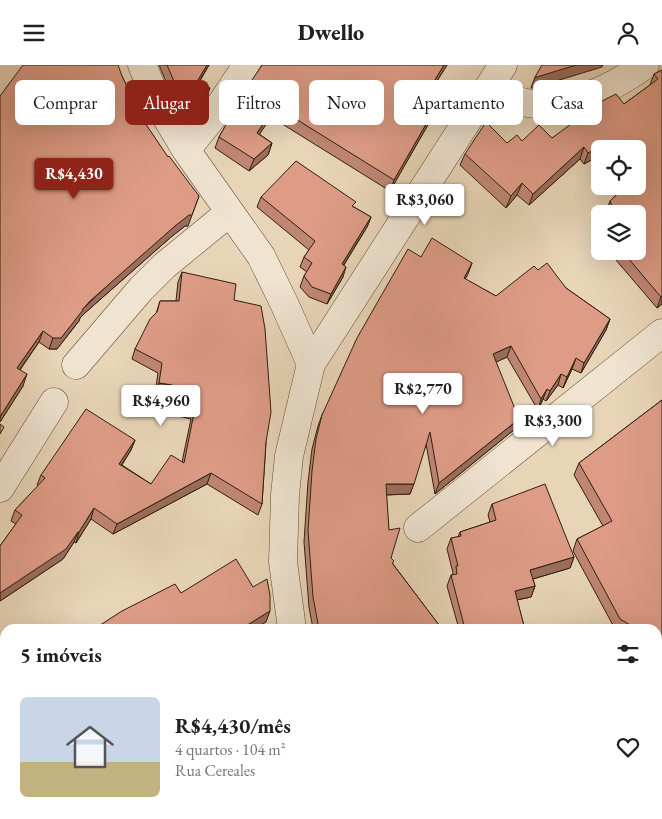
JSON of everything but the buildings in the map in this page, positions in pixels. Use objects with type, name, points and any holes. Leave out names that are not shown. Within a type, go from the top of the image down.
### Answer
[{"type":"street","points":[[142,65],[158,103],[186,149],[261,256],[311,364]]},
{"type":"street","points":[[186,149],[212,119],[247,65]]},
{"type":"street","points":[[494,80],[503,65]]},
{"type":"street","points":[[523,102],[552,105],[575,101],[603,90],[645,65]]},
{"type":"street","points":[[289,624],[283,561],[289,456],[311,364],[465,125]]},
{"type":"street","points":[[76,365],[141,289],[164,266],[230,212]]},
{"type":"street","points":[[418,528],[662,333]]},
{"type":"street","points":[[0,488],[54,402]]}]
